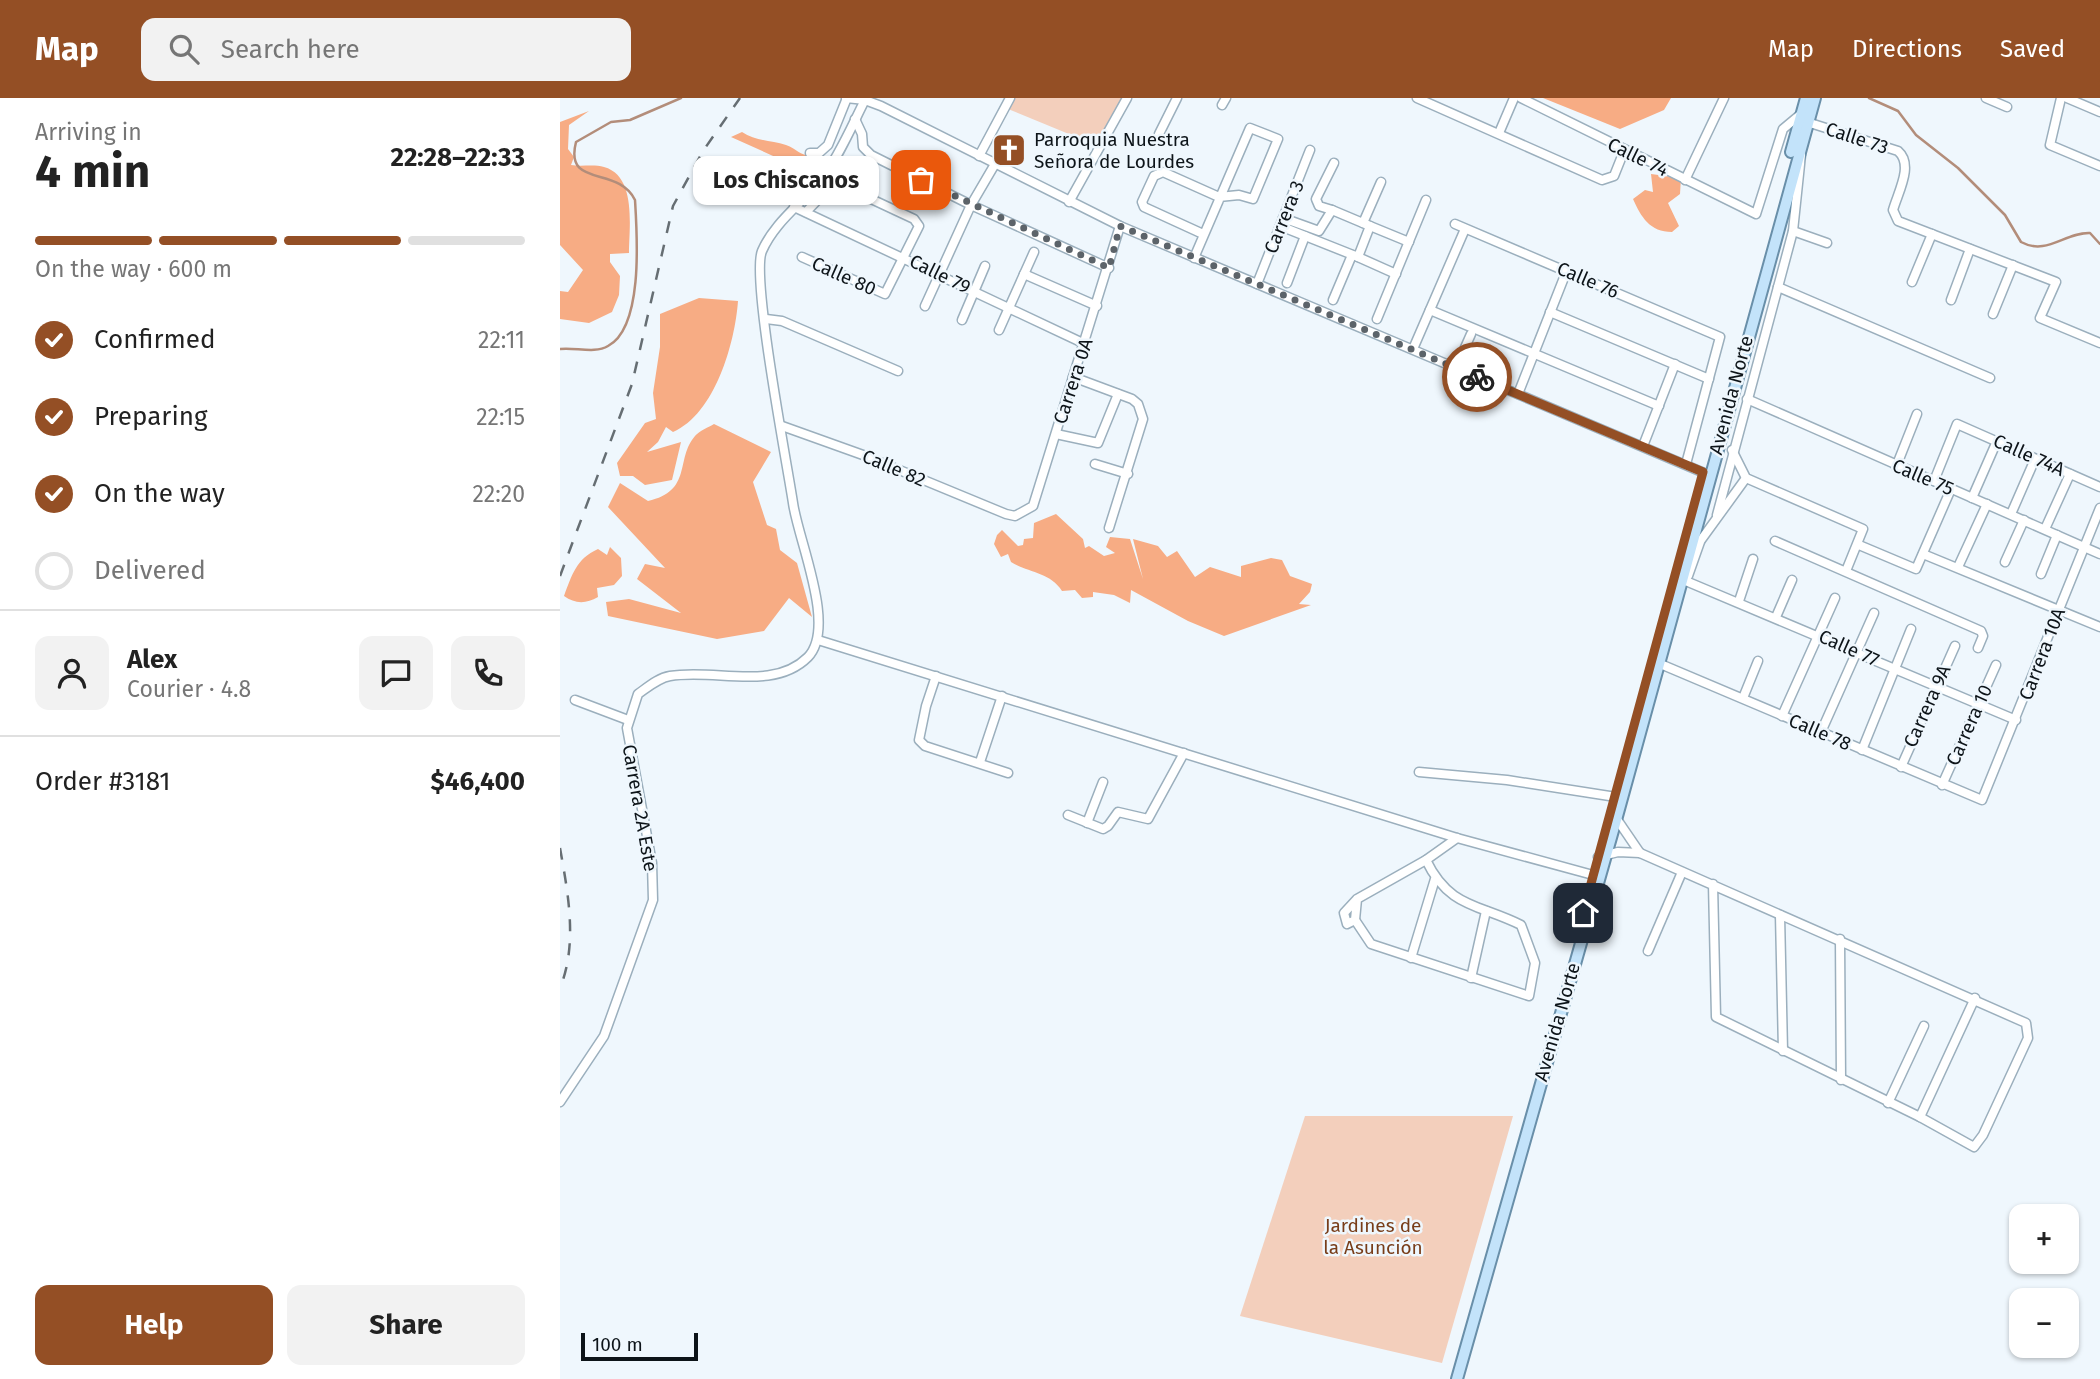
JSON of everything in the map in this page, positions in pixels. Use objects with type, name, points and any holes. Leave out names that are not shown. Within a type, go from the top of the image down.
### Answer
[{"type":"main road","name":"Avenida Norte","points":[[1457,1379],[1602,856],[1684,579],[1706,474],[1799,148],[1806,98]]},
{"type":"main road","name":"Avenida Norte","points":[[1614,816],[1616,797],[1804,118],[1815,98]]},
{"type":"main road","name":"Avenida Norte","points":[[1451,1379],[1593,875],[1602,856]]},
{"type":"street","points":[[810,153],[819,153],[828,145],[847,98],[865,99],[1120,226],[1706,474]]},
{"type":"street","points":[[979,156],[1010,98]]},
{"type":"street","points":[[1069,202],[1127,98]]},
{"type":"street","points":[[1159,134],[1177,98]]},
{"type":"street","points":[[1418,98],[1602,180],[1609,180],[1624,151]]},
{"type":"street","points":[[1499,133],[1514,98]]},
{"type":"street","name":"Calle 74","points":[[1521,98],[1755,214],[1783,129],[1804,118]]},
{"type":"street","points":[[1685,180],[1724,98]]},
{"type":"street","points":[[1986,98],[2007,107]]},
{"type":"street","points":[[2061,98],[2050,145],[2100,166]]},
{"type":"street","points":[[2067,98],[2100,112]]},
{"type":"street","points":[[865,99],[824,177],[771,234],[760,254],[780,422],[794,514],[819,618],[818,640],[1458,838],[1593,875]]},
{"type":"street","name":"Calle 73","points":[[1804,118],[1898,151],[1905,157],[1906,165],[1893,210],[1894,216],[1898,221],[1932,234]]},
{"type":"street","points":[[855,119],[866,152],[971,205],[1109,268]]},
{"type":"street","points":[[1194,258],[1203,234],[1219,197],[1250,128],[1278,139],[1253,199],[1239,195],[1219,197],[1158,172],[1142,202],[1144,207],[1203,234]]},
{"type":"street","points":[[1717,515],[1732,450],[1793,231],[1802,164],[1799,148]]},
{"type":"street","name":"Carrera 3","points":[[1257,284],[1310,150]]},
{"type":"street","points":[[1334,163],[1317,199],[1319,205],[1409,242]]},
{"type":"street","points":[[925,306],[971,205],[995,164]]},
{"type":"street","points":[[824,177],[918,223],[904,257]]},
{"type":"street","points":[[806,212],[835,182]]},
{"type":"street","points":[[1333,300],[1355,256],[1381,182]]},
{"type":"street","points":[[1377,319],[1426,200]]},
{"type":"street","name":"Calle 79","points":[[794,207],[1085,344]]},
{"type":"street","points":[[1282,222],[1319,232],[1332,210]]},
{"type":"street","points":[[1282,222],[1305,236],[1396,274]]},
{"type":"street","name":"Calle 76","points":[[1455,224],[1720,337],[1709,379]]},
{"type":"street","name":"Carrera 0A","points":[[1006,514],[1015,516],[1033,506],[1120,226]]},
{"type":"street","points":[[1413,349],[1465,229]]},
{"type":"street","points":[[1793,231],[1827,243]]},
{"type":"street","points":[[1912,282],[1932,234],[2056,282],[2040,318],[2100,343]]},
{"type":"street","points":[[1287,282],[1305,236]]},
{"type":"street","points":[[1951,300],[1970,249]]},
{"type":"street","points":[[999,330],[1034,252]]},
{"type":"street","name":"Calle 80","points":[[802,257],[881,294],[886,293],[904,257]]},
{"type":"street","points":[[1993,314],[2013,265]]},
{"type":"street","points":[[962,320],[985,266]]},
{"type":"street","points":[[1518,394],[1567,270]]},
{"type":"street","points":[[1024,274],[1097,306]]},
{"type":"street","points":[[1778,287],[1990,378]]},
{"type":"street","points":[[1430,310],[1659,405]]},
{"type":"street","points":[[1550,312],[1709,379],[1686,464]]},
{"type":"street","points":[[766,319],[796,326],[898,372]]},
{"type":"street","points":[[1456,368],[1471,334]]},
{"type":"street","points":[[1643,446],[1675,364]]},
{"type":"street","points":[[1073,377],[1138,404],[1143,419],[1109,528]]},
{"type":"street","points":[[1056,435],[1098,443],[1118,394]]},
{"type":"street","name":"Calle 75","points":[[1747,399],[1896,467],[2100,554]]},
{"type":"street","points":[[1896,467],[1917,414]]},
{"type":"street","name":"Calle 82","points":[[780,422],[1006,514]]},
{"type":"street","name":"Calle 74A","points":[[1934,481],[1957,424],[2100,486]]},
{"type":"street","points":[[1972,498],[1997,441]]},
{"type":"street","points":[[1732,450],[1746,478],[1863,529],[1846,571]]},
{"type":"street","points":[[2011,514],[2035,459]]},
{"type":"street","points":[[1095,464],[1128,474]]},
{"type":"street","points":[[2045,529],[2070,474]]},
{"type":"street","points":[[1684,579],[1701,540],[1746,478]]},
{"type":"street","points":[[1858,545],[1916,569],[1951,489]]},
{"type":"street","points":[[1958,567],[1987,504]]},
{"type":"street","name":"Carrera 10A","points":[[1982,800],[2100,508]]},
{"type":"street","points":[[2005,562],[2024,520]]},
{"type":"street","points":[[2041,574],[2057,535]]},
{"type":"street","points":[[1689,550],[1701,540]]},
{"type":"street","points":[[1775,541],[1981,631],[1983,636],[1978,648]]},
{"type":"street","points":[[1923,554],[2058,612],[2100,627]]},
{"type":"street","points":[[1739,601],[1753,559]]},
{"type":"street","name":"Calle 77","points":[[1684,579],[2016,720]]},
{"type":"street","points":[[1776,617],[1792,580]]},
{"type":"street","points":[[1782,716],[1835,598]]},
{"type":"street","points":[[1821,732],[1874,612]]},
{"type":"street","points":[[1863,750],[1911,629]]},
{"type":"street","name":"Carrera 2A Este","points":[[560,1102],[604,1036],[644,933],[653,901],[652,863],[630,755],[628,720],[638,694],[658,680],[671,676],[782,674],[804,661],[818,640]]},
{"type":"street","name":"Carrera 9A","points":[[1901,766],[1955,646]]},
{"type":"street","points":[[1743,698],[1758,661]]},
{"type":"street","name":"Calle 78","points":[[1658,663],[1982,800]]},
{"type":"street","name":"Carrera 10","points":[[1942,785],[1977,702],[1996,665]]},
{"type":"street","points":[[936,676],[919,740],[925,746],[981,762],[1008,773]]},
{"type":"street","points":[[981,762],[1002,696]]},
{"type":"street","points":[[575,700],[628,720]]},
{"type":"street","points":[[1068,816],[1105,829],[1120,812],[1148,819],[1184,754]]},
{"type":"street","points":[[1419,772],[1507,780],[1616,797]]},
{"type":"street","points":[[1087,823],[1104,782]]},
{"type":"street","points":[[1614,816],[1640,853]]},
{"type":"street","points":[[1426,860],[1435,879],[1465,905],[1521,925],[1535,963],[1529,996],[1371,944],[1355,920],[1357,899],[1426,860],[1458,838]]},
{"type":"street","points":[[1602,856],[1640,853],[1713,884],[1780,915],[1840,939],[2026,1023],[2029,1028],[2028,1038],[1983,1135],[1974,1147],[1920,1117],[1716,1017],[1713,884]]},
{"type":"street","points":[[1648,951],[1682,872]]},
{"type":"street","points":[[1411,958],[1435,879]]},
{"type":"street","points":[[1471,978],[1486,911]]},
{"type":"street","points":[[1780,915],[1783,1051]]},
{"type":"street","points":[[1840,939],[1841,1080]]},
{"type":"street","points":[[1920,1117],[1975,999]]},
{"type":"street","points":[[1888,1103],[1924,1026]]},
{"type":"green space","points":[[1014,98],[1124,98],[1098,146],[1008,109]]},
{"type":"green space","name":"Jardines de la Asunción","points":[[1305,1116],[1513,1116],[1442,1363],[1240,1316]]},
{"type":"shaded area","points":[[1543,98],[1671,98],[1664,110],[1620,129]]},
{"type":"shaded area","points":[[589,111],[569,125],[568,149],[574,157],[571,165],[600,166],[615,172],[626,192],[630,217],[629,253],[610,254],[610,262],[620,276],[619,295],[612,312],[589,323],[560,319],[560,291],[568,292],[583,270],[560,245],[560,122]]},
{"type":"shaded area","points":[[742,132],[812,156],[825,172],[822,178],[731,137]]},
{"type":"shaded area","points":[[1651,174],[1681,178],[1680,194],[1668,203],[1679,226],[1672,232],[1658,229],[1647,222],[1633,199],[1645,190],[1653,192]]},
{"type":"shaded area","points":[[699,298],[738,301],[732,337],[720,376],[711,394],[688,423],[673,432],[666,427],[658,442],[647,452],[681,442],[672,480],[645,485],[633,476],[620,476],[617,463],[645,423],[656,419],[653,393],[660,347],[660,314]]},
{"type":"shaded area","points":[[714,424],[771,452],[753,482],[767,525],[776,529],[780,550],[797,563],[812,617],[789,598],[764,631],[717,639],[608,616],[606,602],[629,599],[681,613],[637,579],[645,564],[665,568],[608,507],[620,483],[648,501],[672,490],[681,473],[689,445],[697,434]]},
{"type":"shaded area","points":[[1056,514],[1083,539],[1085,548],[1089,546],[1104,556],[1115,553],[1106,547],[1110,537],[1130,539],[1143,579],[1133,539],[1158,546],[1167,557],[1177,551],[1195,577],[1210,567],[1241,577],[1241,566],[1271,558],[1282,560],[1290,576],[1312,584],[1310,592],[1299,604],[1311,605],[1224,636],[1188,621],[1131,590],[1130,603],[1114,595],[1093,592],[1093,597],[1082,598],[1075,590],[1062,591],[1045,576],[1011,562],[1008,554],[1001,557],[994,544],[1002,530],[1018,546],[1023,545],[1024,539],[1033,538],[1034,523]]},
{"type":"shaded area","points":[[610,547],[621,558],[622,576],[614,585],[597,588],[598,597],[585,602],[572,601],[564,596],[580,563],[598,549],[607,555]]},
{"type":"waterway","points":[[560,349],[603,348],[620,336],[628,320],[636,279],[635,200],[627,189],[617,183],[585,172],[578,166],[574,157],[576,142],[611,122],[630,120],[681,98]]},
{"type":"waterway","points":[[1869,98],[1898,111],[1916,135],[1958,168],[2005,215],[2021,242],[2030,246],[2048,245],[2090,233],[2100,244]]},
{"type":"railway","points":[[560,576],[632,384],[673,206],[703,151],[740,98]]},
{"type":"railway","points":[[560,848],[570,918],[569,954],[560,988]]},
{"type":"way so far","points":[[921,180],[1109,268],[1120,226],[1477,377]]},
{"type":"place","name":"Parroquia Nuestra Señora de Lourdes","points":[[1009,150]]},
{"type":"place","name":"Los Chiscanos","points":[[921,180]]},
{"type":"route","points":[[1477,377],[1703,472],[1583,913]]}]
